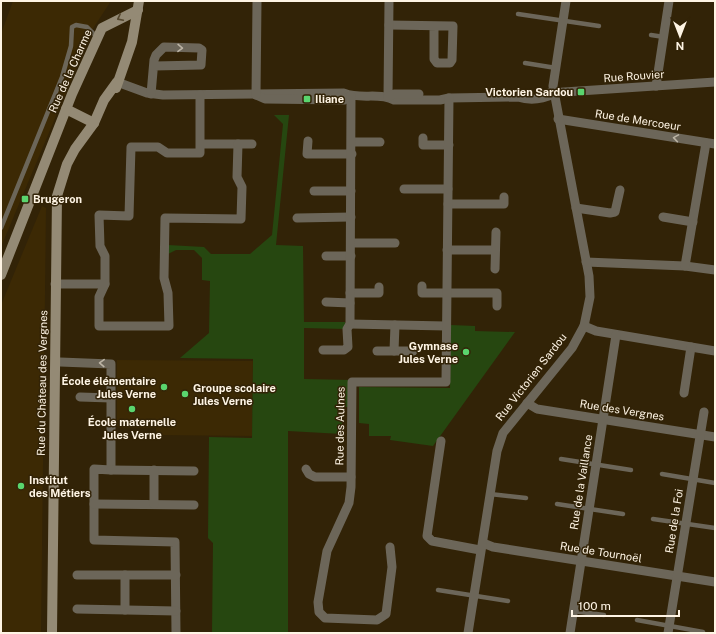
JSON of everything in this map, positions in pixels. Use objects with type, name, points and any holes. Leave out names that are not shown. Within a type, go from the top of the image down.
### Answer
[{"type":"main road","name":"Rue de la Charme","points":[[1,275],[66,109],[102,28],[139,6]]},
{"type":"main road","name":"Rue de la Charme","points":[[117,82],[132,42],[139,6]]},
{"type":"main road","name":"Rue du Château des Vergnes","points":[[52,633],[61,182],[75,149],[94,123],[104,100],[117,82]]},
{"type":"main road","points":[[66,109],[94,123]]},
{"type":"main road","name":"Rue du Château des Vergnes","points":[[57,633],[60,362],[58,284]]},
{"type":"street","points":[[256,95],[257,1]]},
{"type":"street","points":[[388,97],[389,1]]},
{"type":"street","name":"Rue Victorien Sardou","points":[[468,633],[497,451],[503,433],[572,348],[584,326],[590,297],[586,262],[553,86],[566,1]]},
{"type":"street","points":[[656,86],[670,1]]},
{"type":"street","points":[[389,25],[434,26]]},
{"type":"street","points":[[151,94],[154,66],[156,55],[164,47],[199,48],[202,50],[201,65],[154,66]]},
{"type":"street","points":[[117,82],[151,94],[256,95],[265,93],[344,93],[351,96],[388,97],[394,100],[440,100],[449,98],[446,326],[350,324]]},
{"type":"street","name":"Rue Rouvier","points":[[449,98],[545,98],[554,94],[715,82]]},
{"type":"street","points":[[200,95],[200,153],[167,153],[158,147],[131,147],[129,216],[99,215],[100,246],[105,256],[105,284],[99,297],[99,326],[169,326],[168,293],[164,278],[165,218],[241,219],[242,187],[237,177],[238,144]]},
{"type":"street","points":[[323,350],[344,350],[348,347],[347,329],[350,324],[351,256],[351,96]]},
{"type":"street","name":"Rue de Mercoeur","points":[[558,119],[711,143]]},
{"type":"street","points":[[423,138],[423,145],[449,145]]},
{"type":"street","points":[[308,141],[308,154],[352,154]]},
{"type":"street","points":[[352,142],[380,142]]},
{"type":"street","points":[[685,266],[693,222],[711,143]]},
{"type":"street","points":[[200,144],[252,144]]},
{"type":"street","points":[[404,189],[448,189]]},
{"type":"street","points":[[576,208],[610,213],[615,212],[620,190]]},
{"type":"street","points":[[314,191],[351,191]]},
{"type":"street","points":[[448,204],[504,204],[504,197]]},
{"type":"street","points":[[663,217],[693,222]]},
{"type":"street","points":[[297,218],[351,218]]},
{"type":"street","points":[[495,269],[496,232]]},
{"type":"street","points":[[351,243],[395,243]]},
{"type":"street","points":[[447,250],[495,250]]},
{"type":"street","points":[[326,256],[351,256]]},
{"type":"street","points":[[586,262],[685,266],[715,270]]},
{"type":"street","points":[[58,284],[105,284]]},
{"type":"street","points":[[422,286],[422,293],[497,293],[497,306]]},
{"type":"street","points":[[350,293],[379,293],[379,287]]},
{"type":"street","points":[[326,302],[350,303]]},
{"type":"street","points":[[394,351],[395,325]]},
{"type":"street","name":"Rue des Aulnes","points":[[390,547],[392,567],[386,614],[377,620],[325,618],[319,612],[318,602],[327,551],[349,503],[351,477],[352,382],[446,382],[446,326]]},
{"type":"street","points":[[584,326],[596,331],[616,335],[715,351]]},
{"type":"street","name":"Rue de la Vaillance","points":[[570,633],[616,335]]},
{"type":"street","points":[[684,393],[691,347]]},
{"type":"street","points":[[377,351],[413,351]]},
{"type":"street","points":[[60,362],[111,364],[111,470]]},
{"type":"street","points":[[80,397],[111,398]]},
{"type":"street","name":"Rue des Vergnes","points":[[527,403],[537,408],[715,437]]},
{"type":"street","name":"Rue de la Foi","points":[[669,630],[704,412]]},
{"type":"street","name":"Rue de Tournoël","points":[[441,441],[427,536],[432,541],[493,547],[715,582]]},
{"type":"street","points":[[176,633],[175,542],[94,540],[94,469],[194,471]]},
{"type":"street","points":[[154,470],[154,504]]},
{"type":"street","name":"Rue des Aulnes","points":[[306,470],[309,474],[315,477],[351,477]]},
{"type":"street","points":[[94,504],[194,505]]},
{"type":"street","points":[[77,575],[176,575]]},
{"type":"street","points":[[125,575],[125,610]]},
{"type":"street","points":[[77,609],[176,611]]},
{"type":"lane","points":[[518,14],[600,26]]},
{"type":"lane","points":[[1,228],[62,77],[71,46],[72,27],[76,25],[87,27],[98,38]]},
{"type":"lane","points":[[651,35],[664,37]]},
{"type":"lane","points":[[525,63],[556,68]]},
{"type":"lane","points":[[561,459],[631,470]]},
{"type":"lane","points":[[662,474],[715,483]]},
{"type":"lane","points":[[490,494],[526,498]]},
{"type":"lane","points":[[558,504],[623,514]]},
{"type":"lane","points":[[653,519],[715,528]]},
{"type":"lane","points":[[438,590],[508,601]]},
{"type":"lane","points":[[573,611],[604,615]]},
{"type":"lane","points":[[637,620],[669,630],[703,632]]},
{"type":"shaded area","points":[[13,1],[111,1],[92,30],[1,247],[1,34]]},
{"type":"shaded area","name":"Institut des Métiers","points":[[42,206],[46,208],[41,633],[1,633],[1,305]]},
{"type":"shaded area","name":"Groupe scolaire Jules Verne","points":[[117,360],[253,361],[252,436],[156,435],[156,428],[119,428],[117,426]]},
{"type":"green space","points":[[274,115],[289,115],[276,245],[303,246],[304,322],[345,322],[345,329],[304,328],[304,379],[352,380],[352,407],[342,407],[342,434],[288,431],[288,633],[212,633],[213,543],[208,538],[209,437],[252,438],[253,359],[180,358],[209,333],[210,281],[202,280],[202,258],[194,250],[176,250],[168,254],[168,245],[204,247],[211,254],[250,254],[272,235],[283,124]]},
{"type":"green space","points":[[451,325],[475,326],[475,331],[515,332],[433,446],[390,440],[391,436],[369,436],[369,424],[359,423],[359,387],[450,388]]},
{"type":"place","name":"Victorien Sardou","points":[[581,92]]},
{"type":"place","name":"Iliane","points":[[307,99]]},
{"type":"place","name":"Brugeron","points":[[25,199]]},
{"type":"place","name":"Gymnase Jules Verne","points":[[466,352]]},
{"type":"place","name":"École élémentaire Jules Verne","points":[[164,387]]},
{"type":"place","name":"Groupe scolaire Jules Verne","points":[[185,394]]},
{"type":"place","name":"École maternelle Jules Verne","points":[[132,409]]},
{"type":"place","name":"Institut des Métiers","points":[[21,486]]}]
